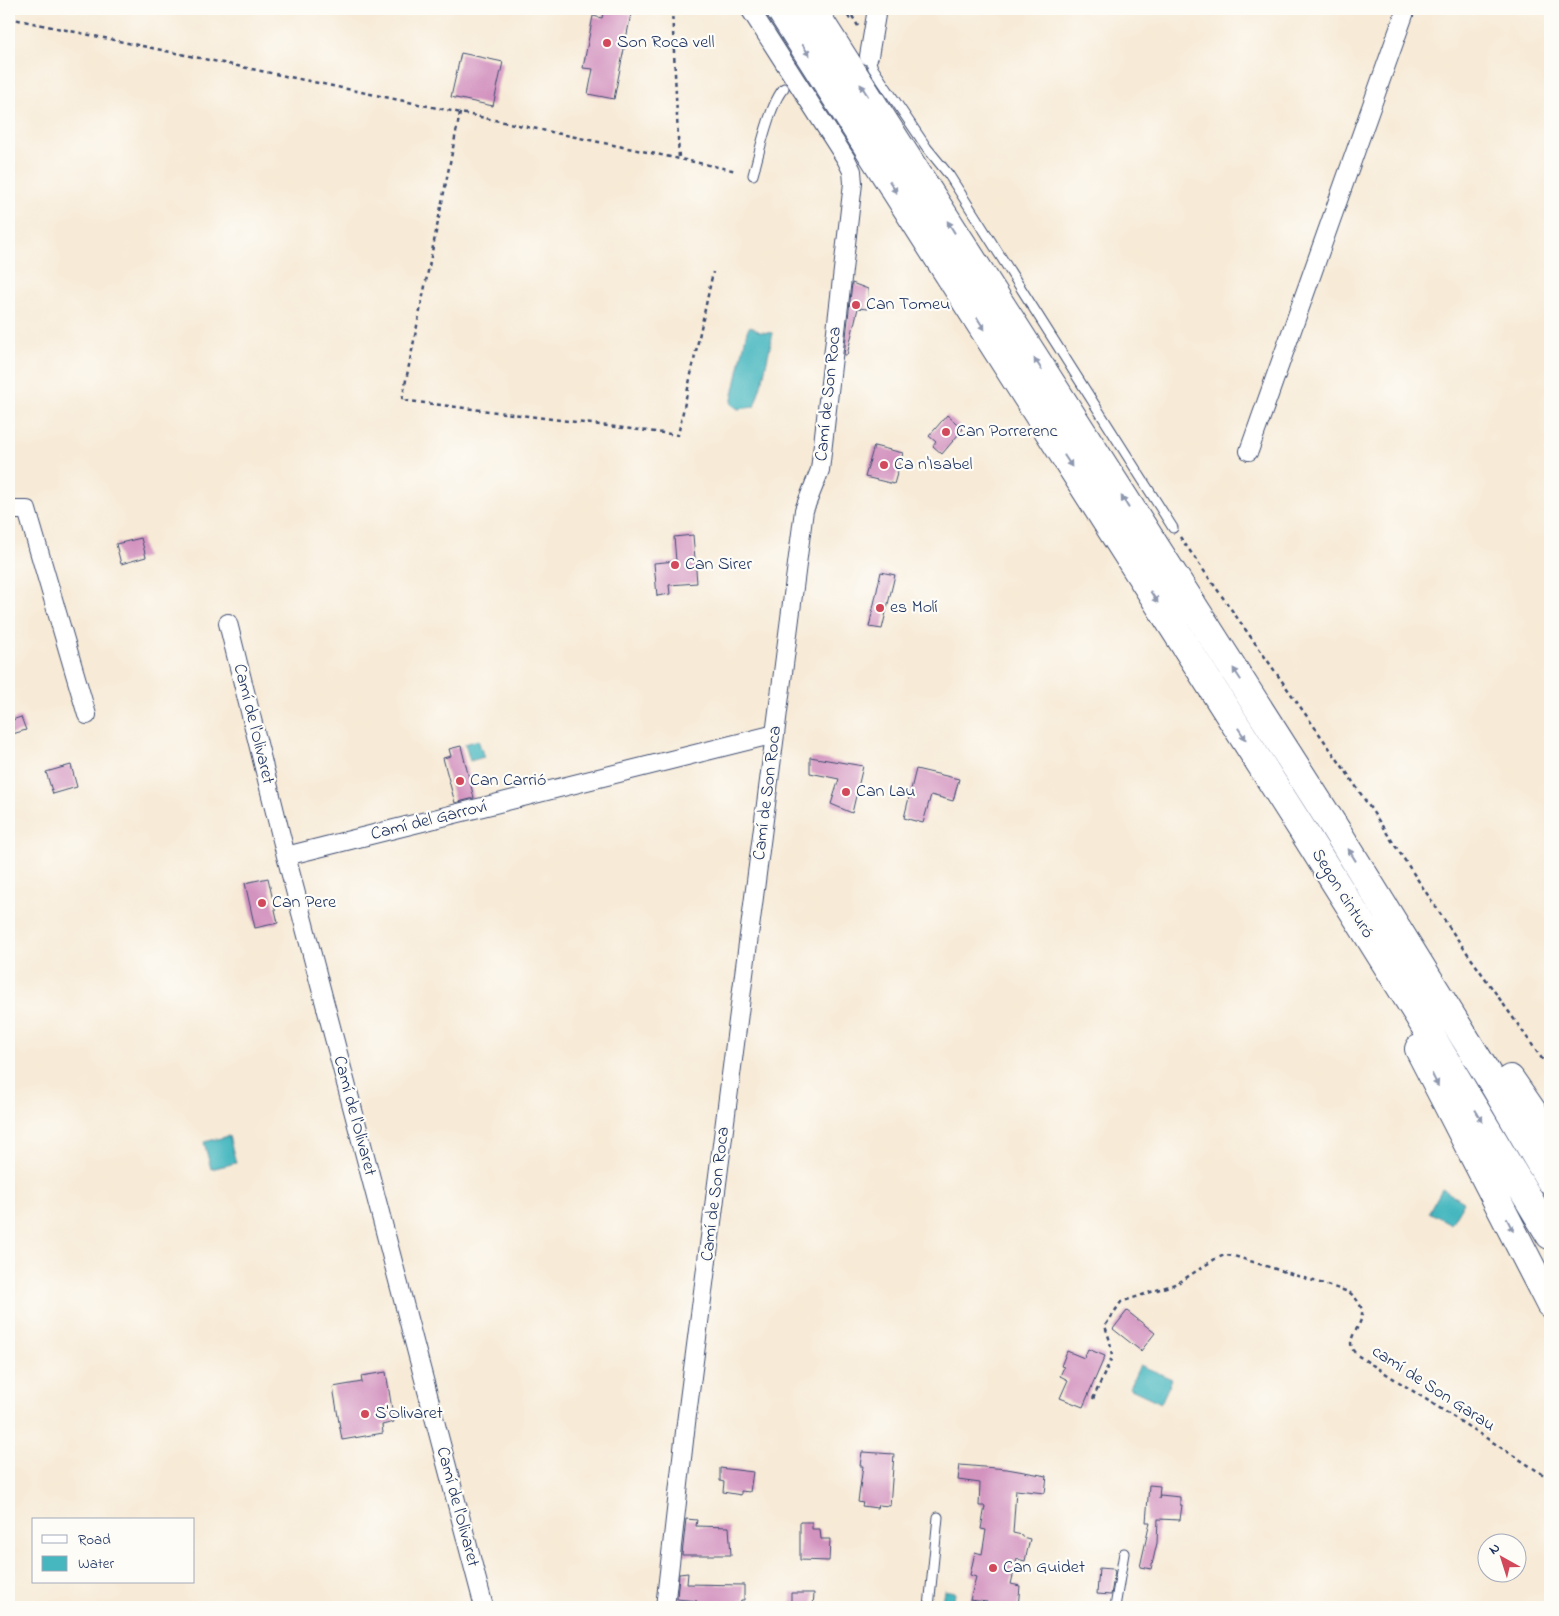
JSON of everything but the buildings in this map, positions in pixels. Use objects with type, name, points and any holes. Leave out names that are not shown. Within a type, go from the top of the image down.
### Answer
[{"type":"highway","name":"Segon cinturó","points":[[780,9],[1344,896],[1417,1013],[1550,1235]]},
{"type":"highway","points":[[812,9],[1264,716],[1494,1085],[1550,1180]]},
{"type":"highway","points":[[1344,896],[1365,954],[1404,1020],[1550,1304]]},
{"type":"highway","points":[[1377,897],[1413,931],[1494,1057],[1550,1137]]},
{"type":"street","name":"Camí de Son Roca","points":[[665,1607],[686,1424],[804,510],[820,470],[853,177],[846,160],[750,9]]},
{"type":"street","points":[[869,56],[877,9]]},
{"type":"street","points":[[1249,451],[1406,9]]},
{"type":"street","points":[[9,510],[27,510],[86,715]]},
{"type":"street","name":"Camí de l'Olivaret","points":[[228,623],[286,856],[484,1607]]},
{"type":"street","name":"Camí del Garroví","points":[[286,856],[775,734]]},
{"type":"lane","points":[[869,56],[873,68],[926,148],[949,176],[1173,528]]},
{"type":"lane","points":[[753,175],[763,136],[778,95],[784,88]]},
{"type":"lane","points":[[929,1607],[938,1517]]},
{"type":"lane","points":[[1115,1607],[1124,1554]]},
{"type":"path","points":[[672,9],[679,159]]},
{"type":"path","points":[[844,9],[850,21]]},
{"type":"path","points":[[9,18],[737,171]]},
{"type":"path","points":[[460,112],[402,400],[678,435],[713,272]]},
{"type":"path","points":[[1173,528],[1347,773],[1452,930],[1550,1070]]},
{"type":"path","name":"camí de Son Garau","points":[[1093,1399],[1112,1357],[1110,1341],[1105,1326],[1121,1302],[1178,1283],[1215,1259],[1225,1255],[1234,1256],[1349,1292],[1362,1306],[1363,1314],[1351,1344],[1353,1351],[1357,1355],[1550,1479]]},
{"type":"water","points":[[750,326],[760,332],[773,333],[763,379],[754,407],[738,409],[731,404],[747,331]]},
{"type":"water","points":[[478,740],[484,757],[470,761],[465,744]]},
{"type":"water","points":[[229,1136],[236,1163],[211,1169],[204,1142]]},
{"type":"water","points":[[1442,1189],[1464,1202],[1451,1224],[1429,1212]]},
{"type":"water","points":[[1140,1365],[1172,1379],[1161,1403],[1129,1388]]},
{"type":"water","points":[[944,1590],[955,1592],[953,1607],[941,1607]]},
{"type":"place","name":"Son Roca vell","points":[[607,43]]},
{"type":"place","name":"Can Tomeu","points":[[856,305]]},
{"type":"place","name":"Can Porrerenc","points":[[946,432]]},
{"type":"place","name":"Ca n'Isabel","points":[[884,465]]},
{"type":"place","name":"Can Sirer","points":[[675,565]]},
{"type":"place","name":"es Molí","points":[[880,608]]},
{"type":"place","name":"Can Carrió","points":[[460,781]]},
{"type":"place","name":"Can Lau","points":[[846,792]]},
{"type":"place","name":"Can Pere","points":[[262,903]]},
{"type":"place","name":"S'Olivaret","points":[[365,1414]]},
{"type":"place","name":"Can Guidet","points":[[993,1568]]}]
